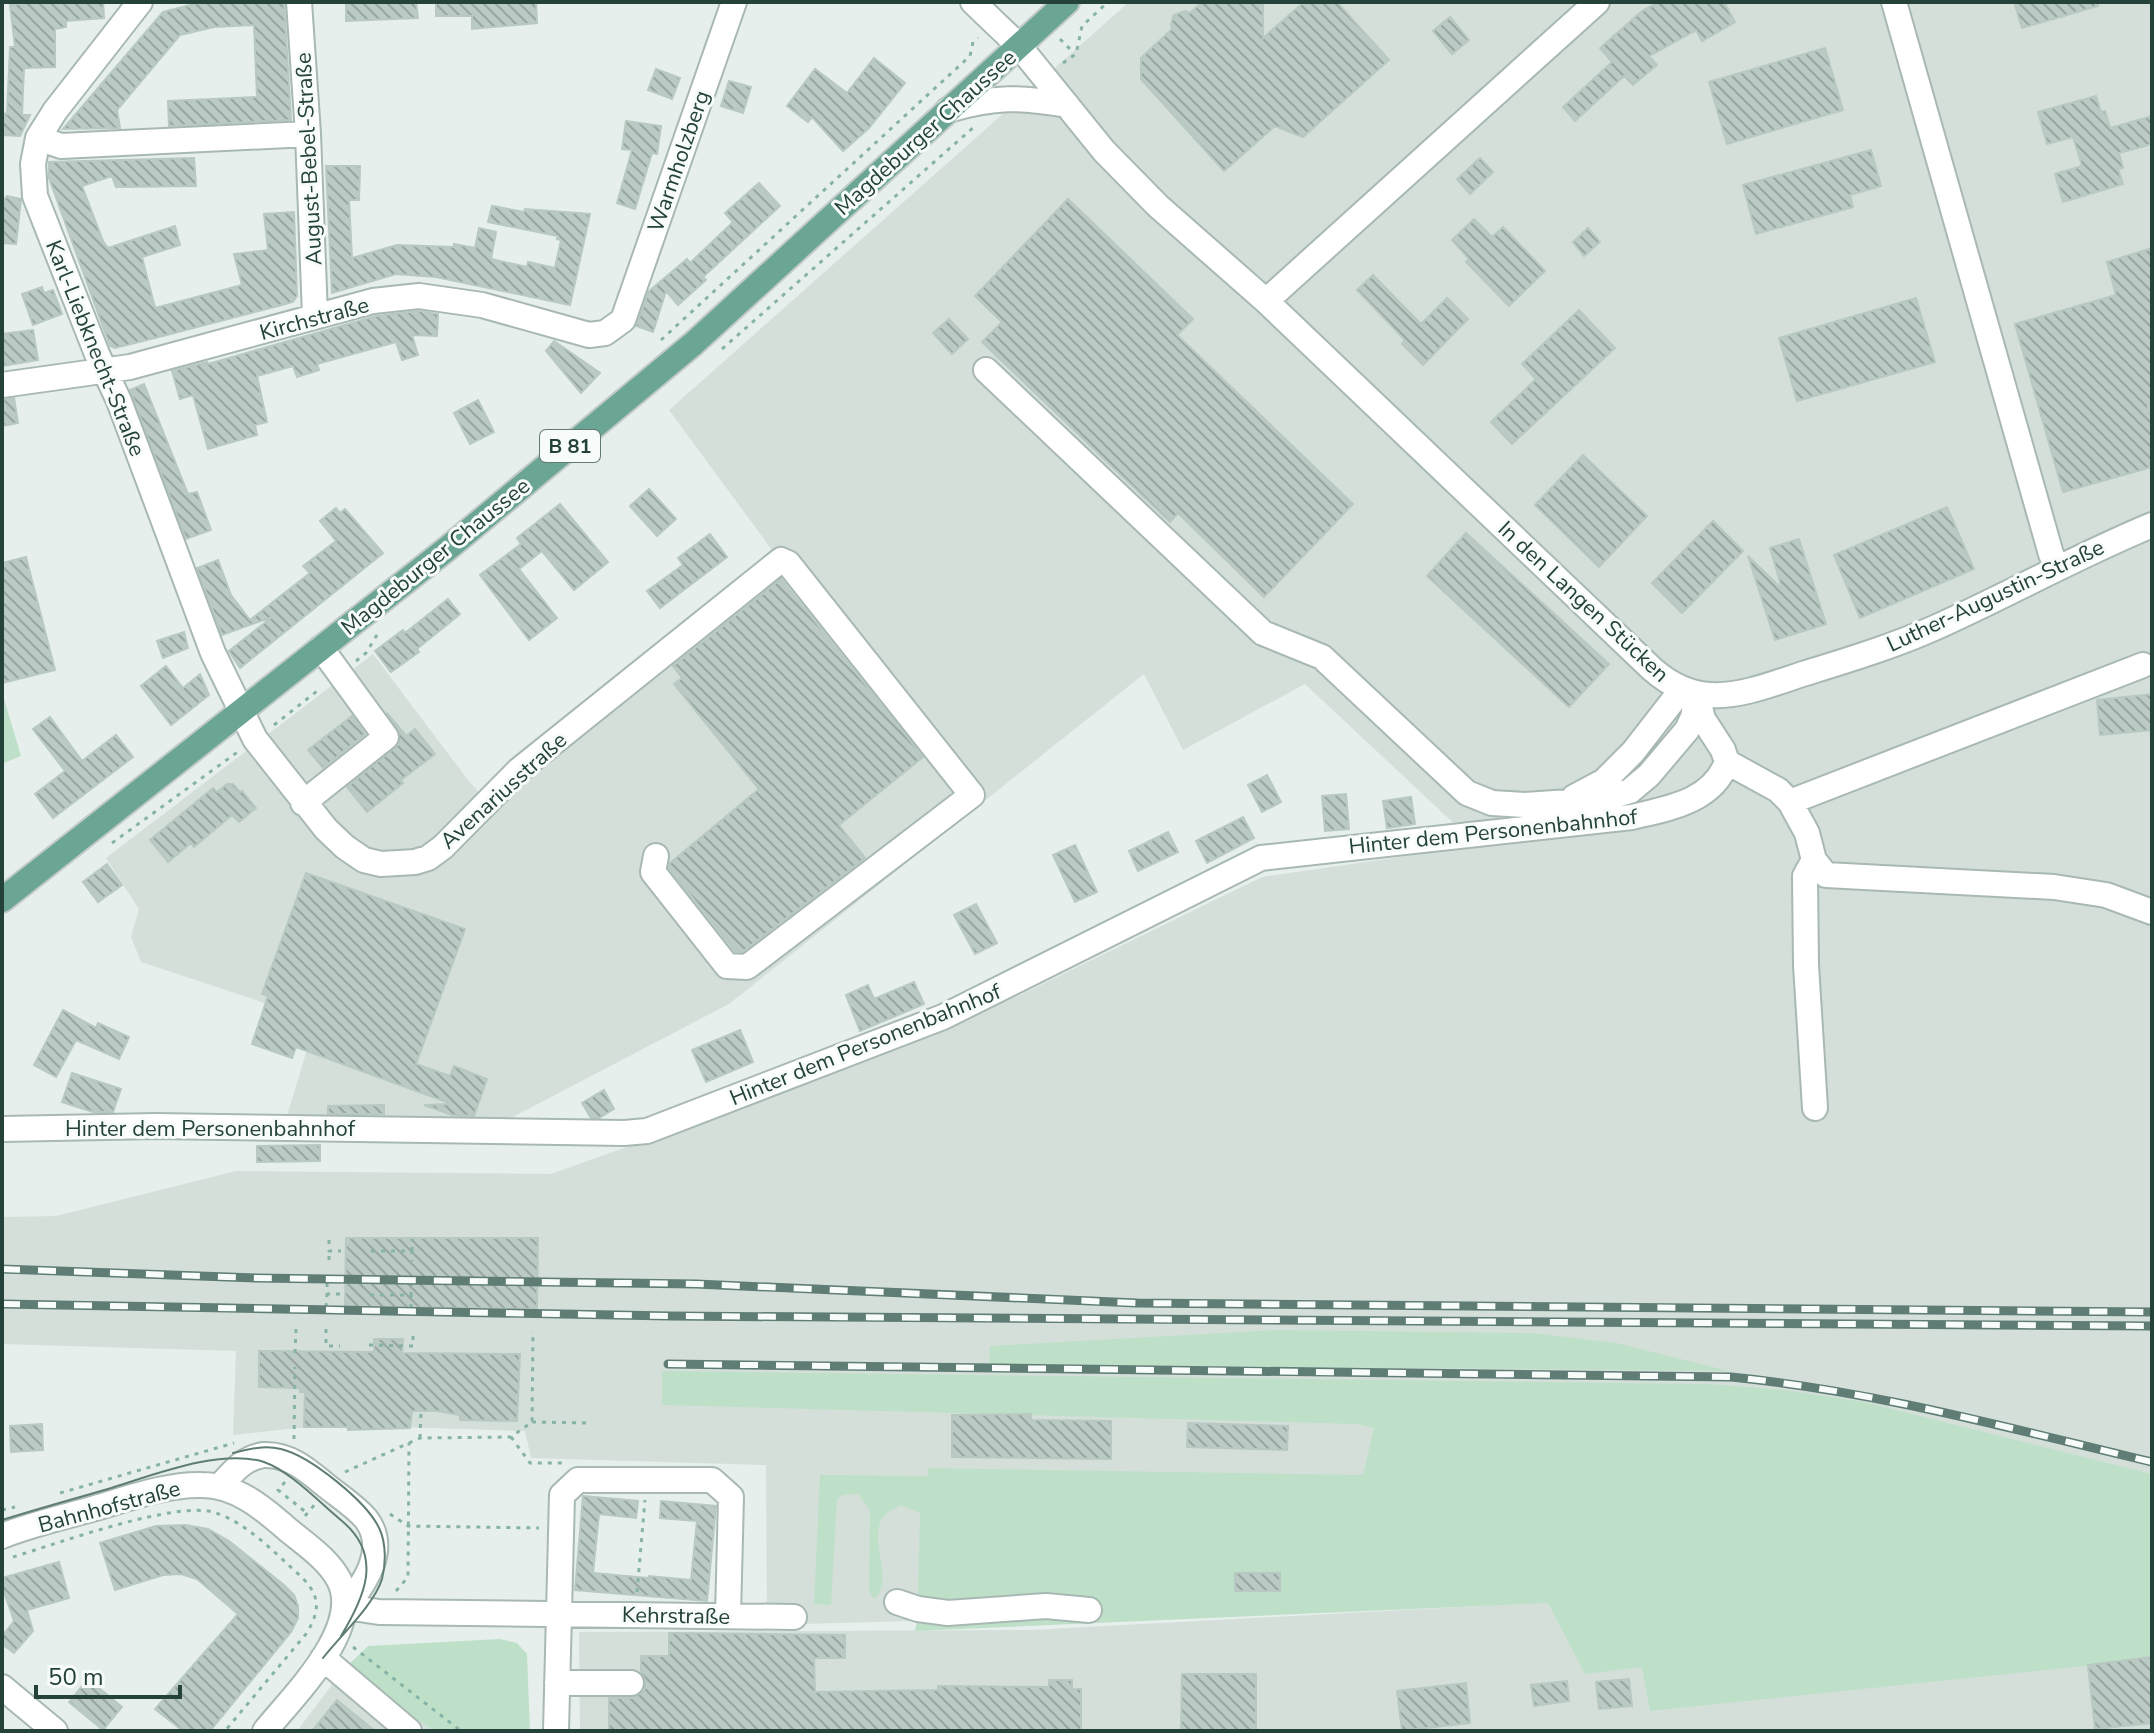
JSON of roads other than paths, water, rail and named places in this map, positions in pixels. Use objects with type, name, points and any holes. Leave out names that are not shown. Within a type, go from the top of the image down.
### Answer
[{"type":"main road","name":"Magdeburger Chaussee","points":[[2,900],[448,548],[693,344],[1067,2]]},
{"type":"street","name":"Karl-Liebknecht-Straße","points":[[140,2],[55,111],[38,138],[33,164],[35,196],[119,401],[213,653],[240,712]]},
{"type":"street","name":"August-Bebel-Straße","points":[[299,2],[315,316]]},
{"type":"street","name":"Warmholzberg","points":[[623,320],[734,2]]},
{"type":"street","name":"In den Langen Stücken","points":[[973,2],[1019,46],[1104,151],[1158,206],[1266,301],[1652,669],[1666,681],[1690,691]]},
{"type":"street","points":[[1266,301],[1597,2]]},
{"type":"street","points":[[1894,2],[2057,567]]},
{"type":"street","points":[[948,110],[1009,98],[1067,105]]},
{"type":"street","points":[[38,138],[61,146],[308,134]]},
{"type":"street","name":"Kirchstraße","points":[[2,385],[130,367],[373,301],[419,296],[482,305],[589,335],[605,333],[623,320]]},
{"type":"street","points":[[986,370],[1263,633],[1322,657],[1467,793],[1492,803],[1525,805],[1599,800],[1630,791],[1649,775],[1687,730],[1693,717],[1690,691]]},
{"type":"street","name":"Luther-Augustin-Straße","points":[[1690,691],[1725,695],[1859,656],[1930,629],[2152,525]]},
{"type":"street","name":"Avenariusstraße","points":[[240,712],[255,739],[303,803],[345,847],[364,860],[381,864],[428,858],[443,847],[519,770],[781,560],[788,563],[972,795],[747,967],[727,966],[653,872],[656,856]]},
{"type":"street","points":[[303,803],[386,737],[321,648]]},
{"type":"street","points":[[1790,802],[2143,665]]},
{"type":"street","points":[[1690,691],[1727,762],[1778,790],[1790,802],[1807,833],[1814,860],[1826,875],[2054,887],[2106,895],[2152,912]]},
{"type":"street","name":"Hinter dem Personenbahnhof","points":[[2,1129],[171,1126],[647,1131],[943,1017],[1261,858],[1632,817],[1675,807],[1703,794],[1721,778],[1727,762]]},
{"type":"street","points":[[1814,860],[1805,876],[1806,965],[1815,1108]]},
{"type":"street","points":[[220,1486],[248,1459],[265,1455],[299,1463],[364,1517],[374,1540],[375,1553],[366,1581],[346,1607],[335,1638],[323,1658],[265,1731]]},
{"type":"street","points":[[556,1731],[562,1495],[578,1480],[712,1480],[731,1497],[728,1616]]},
{"type":"street","name":"Bahnhofstraße","points":[[2,1536],[160,1490],[189,1485],[220,1486],[250,1500],[332,1570],[342,1587],[346,1607]]},
{"type":"street","points":[[897,1602],[918,1609],[948,1613],[1046,1606],[1089,1610]]},
{"type":"street","name":"Kehrstraße","points":[[346,1607],[379,1612],[794,1617]]},
{"type":"street","points":[[323,1658],[409,1731]]},
{"type":"street","points":[[557,1683],[631,1683]]},
{"type":"street","points":[[2,1687],[44,1728]]},
{"type":"tram line","points":[[233,1453],[269,1447],[293,1453],[322,1470],[351,1494],[380,1530],[385,1561],[378,1589],[323,1658]]},
{"type":"tram line","points":[[2,1520],[186,1465],[227,1458],[264,1462],[284,1472],[315,1497],[355,1534],[363,1548],[366,1577],[357,1607],[341,1636]]},
{"type":"railway","points":[[2,1269],[256,1278],[696,1284],[1137,1303],[2152,1312]]},
{"type":"railway","points":[[2,1304],[670,1316],[2152,1326]]},
{"type":"railway","points":[[668,1364],[1731,1377],[1891,1401],[2152,1462]]}]
